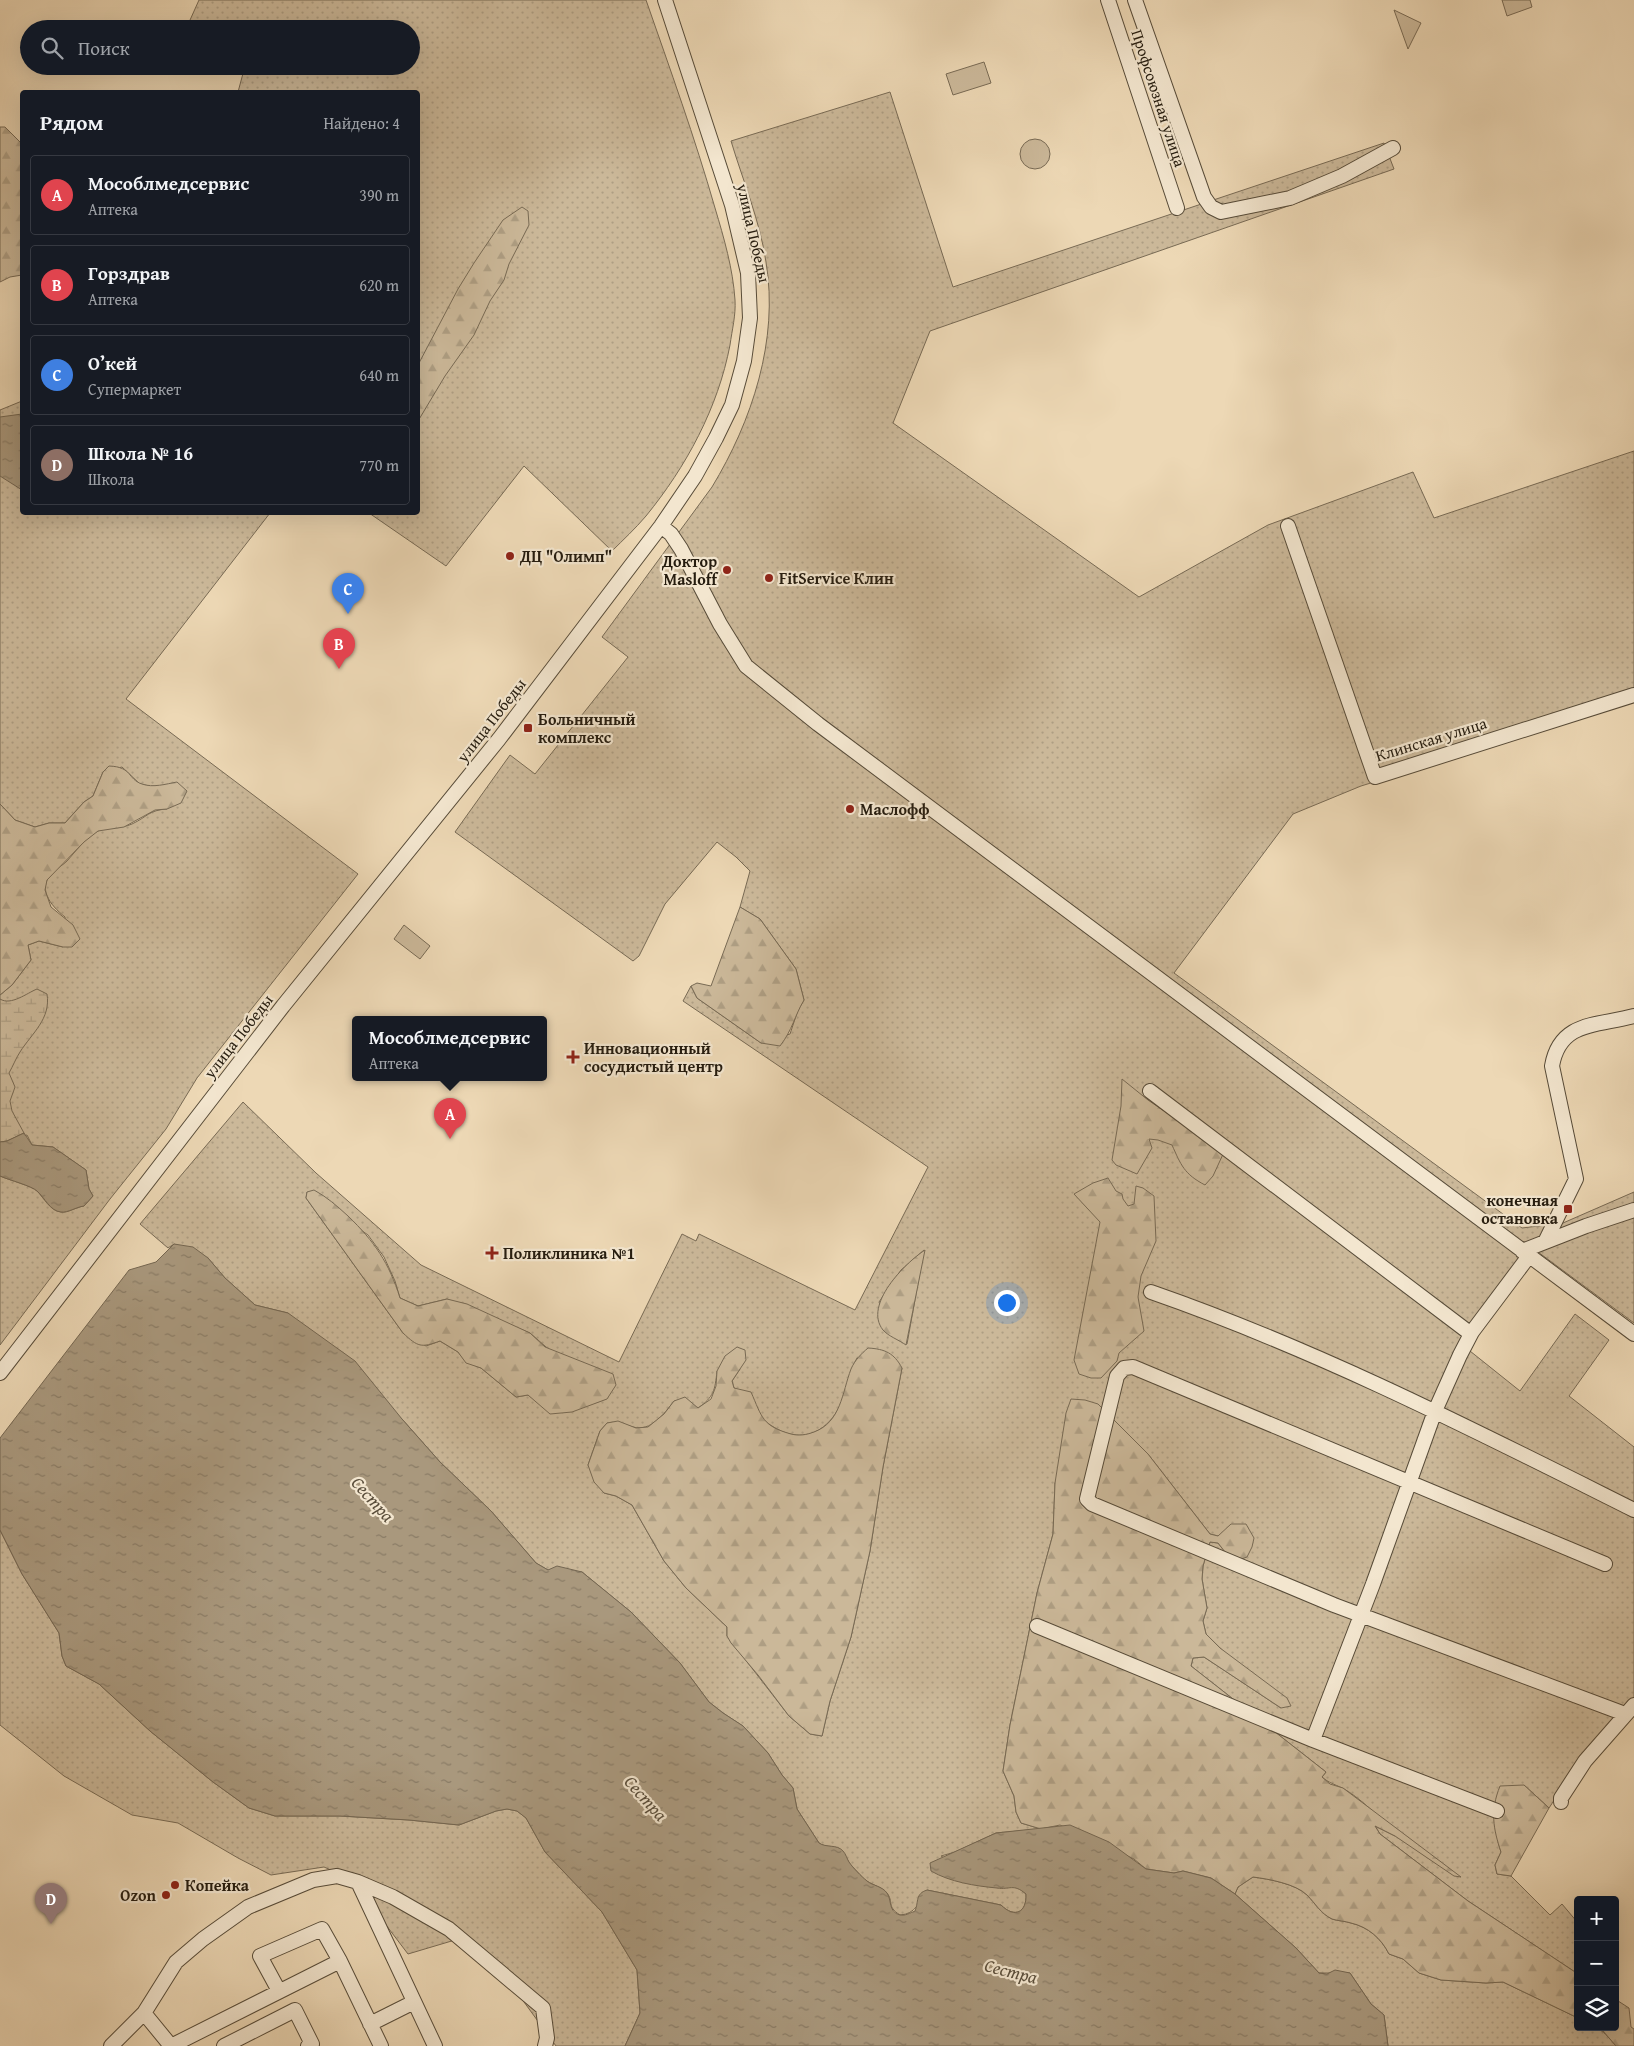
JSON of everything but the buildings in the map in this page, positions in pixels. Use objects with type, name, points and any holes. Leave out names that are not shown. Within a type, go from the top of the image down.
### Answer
[{"type":"street","name":"улица Победы","points":[[0,1374],[283,1006],[499,739],[661,526],[704,461],[732,404],[744,361],[750,311],[748,274],[732,205],[665,0]]},
{"type":"street","name":"Профсоюзная улица","points":[[1108,0],[1177,208]]},
{"type":"street","points":[[1135,0],[1204,197],[1211,207],[1221,212],[1290,198],[1342,176],[1393,148]]},
{"type":"street","points":[[661,526],[671,534],[681,549],[720,624],[746,666],[826,730],[1634,1334]]},
{"type":"street","name":"Клинская улица","points":[[1288,526],[1374,777],[1634,696]]},
{"type":"street","points":[[1546,1240],[1576,1179],[1552,1066],[1554,1058],[1565,1039],[1578,1028],[1634,1016]]},
{"type":"street","points":[[1150,1091],[1471,1334]]},
{"type":"street","points":[[1313,1740],[1361,1616],[1435,1410],[1471,1334],[1526,1253],[1546,1240],[1634,1210]]},
{"type":"street","points":[[1151,1292],[1210,1312],[1269,1336],[1435,1410],[1634,1510]]},
{"type":"street","points":[[1561,1802],[1561,1798],[1585,1761],[1629,1710],[1361,1616],[1092,1504],[1087,1499],[1117,1376],[1124,1368],[1133,1367],[1605,1564]]},
{"type":"street","points":[[1037,1626],[1313,1740],[1497,1811]]},
{"type":"street","points":[[111,2046],[144,2013],[176,1962],[203,1939],[248,1907],[312,1880],[337,1876],[358,1882],[393,1897],[449,1929],[543,2008],[547,2038],[545,2046]]},
{"type":"street","points":[[358,1882],[435,2046]]},
{"type":"street","points":[[279,1991],[260,1956],[322,1929],[340,1961],[381,2046]]},
{"type":"street","points":[[144,2013],[171,2046],[340,1961]]},
{"type":"street","points":[[370,2024],[414,2002]]},
{"type":"street","points":[[224,2046],[295,2010],[311,2045]]},
{"type":"green space","points":[[199,0],[646,0],[691,130],[722,231],[732,277],[735,311],[725,368],[709,414],[698,436],[661,497],[642,521],[612,551],[524,466],[446,566],[372,515],[420,515],[420,90],[239,90],[243,75],[420,75],[420,20],[190,20]]},
{"type":"green space","points":[[1502,0],[1530,0],[1532,7],[1507,16]]},
{"type":"green space","points":[[1394,10],[1421,23],[1408,49]]},
{"type":"green space","points":[[984,62],[991,83],[953,95],[946,74]]},
{"type":"green space","points":[[890,92],[953,287],[1384,143],[1394,169],[930,331],[893,423],[1139,597],[1268,525],[1413,472],[1434,518],[1634,451],[1634,702],[1361,786],[1293,814],[1174,973],[1522,1228],[1563,1223],[1634,1192],[1634,1323],[1538,1252],[1522,1251],[1470,1351],[1520,1391],[1575,1314],[1609,1340],[1569,1396],[1634,1447],[1634,1702],[1585,1754],[1549,1808],[1524,1785],[1498,1842],[1501,1852],[1495,1865],[1497,1874],[1511,1876],[1550,1915],[1562,1904],[1574,1918],[1574,1971],[1468,1901],[1380,1834],[1375,1826],[1395,1836],[1371,1809],[1348,1791],[1322,1777],[1326,1772],[1191,1666],[1193,1658],[1204,1657],[1281,1708],[1206,1634],[1203,1621],[1207,1608],[1202,1579],[1203,1566],[1210,1542],[1218,1543],[1233,1562],[1218,1536],[1210,1534],[1148,1454],[1098,1404],[1055,1483],[1053,1534],[1037,1593],[1010,1725],[1003,1771],[1014,1796],[1016,1812],[1021,1823],[1041,1829],[996,1833],[955,1852],[941,1856],[1001,1888],[1012,1886],[1020,1889],[1026,1894],[1026,1900],[1022,1909],[1011,1912],[1001,1905],[927,1890],[913,1910],[900,1915],[893,1909],[887,1893],[864,1879],[849,1863],[842,1851],[819,1843],[797,1809],[793,1788],[768,1753],[743,1726],[709,1702],[680,1663],[631,1612],[582,1572],[548,1570],[536,1563],[491,1511],[440,1462],[402,1419],[288,1313],[255,1305],[225,1278],[208,1258],[174,1244],[168,1248],[140,1224],[243,1102],[316,1173],[421,1265],[619,1362],[682,1234],[696,1241],[699,1234],[855,1310],[928,1167],[683,1001],[691,986],[697,998],[761,1043],[790,1034],[798,1010],[804,1000],[796,969],[760,919],[740,907],[750,871],[717,842],[665,904],[639,956],[633,961],[455,832],[510,755],[535,774],[628,657],[602,637],[712,487],[739,435],[759,379],[769,321],[769,291],[766,262],[760,231],[731,141]],"holes":[[[307,1192],[368,1235],[384,1257],[395,1281],[400,1298],[418,1306],[447,1299],[530,1333],[606,1399],[595,1403],[535,1400],[528,1395],[516,1397],[481,1368],[466,1362],[458,1352],[440,1341],[426,1346],[403,1333],[306,1198]],[[924,1250],[907,1344],[892,1336],[879,1302],[901,1270]],[[857,1358],[902,1368],[883,1467],[870,1551],[851,1637],[830,1701],[822,1736],[810,1734],[789,1716],[727,1636],[727,1627],[686,1588],[664,1561],[632,1505],[616,1496],[604,1493],[588,1465],[600,1431],[607,1423],[618,1423],[640,1428],[646,1427],[656,1421],[674,1401],[698,1408],[711,1396],[717,1371],[740,1369],[732,1381],[734,1388],[743,1395],[765,1421],[788,1434],[809,1434],[819,1430],[835,1414],[842,1402]]]},
{"type":"green space","points":[[0,127],[5,127],[20,142],[20,275],[10,277],[0,282]]},
{"type":"green space","points":[[1035,139],[1041,140],[1049,148],[1049,160],[1041,168],[1035,169],[1029,168],[1021,160],[1020,154],[1021,148],[1029,140]]},
{"type":"green space","points":[[522,207],[528,211],[529,225],[509,264],[504,280],[490,301],[474,335],[445,376],[420,418],[420,361],[458,289],[503,220]]},
{"type":"green space","points":[[20,402],[20,515],[268,515],[126,699],[358,874],[197,1078],[166,1129],[110,1199],[0,1345],[0,1176],[34,1189],[50,1207],[61,1212],[84,1206],[93,1196],[89,1189],[86,1170],[53,1147],[32,1145],[27,1135],[0,1142],[0,995],[12,985],[31,960],[28,945],[39,941],[63,947],[65,917],[54,907],[47,895],[45,889],[49,876],[98,831],[106,828],[128,826],[152,812],[167,809],[150,786],[140,784],[122,767],[103,772],[93,796],[84,802],[65,823],[49,823],[35,827],[15,820],[0,804],[0,410]]},
{"type":"green space","points":[[109,766],[126,771],[137,782],[142,784],[155,786],[177,782],[187,791],[181,803],[167,809],[155,810],[124,827],[98,831],[84,842],[47,880],[45,890],[51,907],[73,925],[80,939],[72,947],[63,947],[39,941],[28,945],[31,960],[12,985],[0,995],[0,804],[15,820],[35,827],[49,823],[65,823],[84,802],[93,796],[103,772]]},
{"type":"green space","points":[[740,907],[760,919],[796,969],[804,1000],[788,1034],[780,1046],[761,1043],[697,998],[691,986],[697,983],[711,986]]},
{"type":"green space","points":[[404,925],[430,946],[420,959],[394,939]]},
{"type":"green space","points":[[37,989],[47,994],[46,1011],[40,1025],[20,1052],[9,1073],[15,1087],[10,1101],[12,1111],[24,1133],[7,1141],[0,1142],[0,999],[4,1001],[14,1000]]},
{"type":"green space","points":[[1122,1079],[1148,1100],[1224,1152],[1213,1176],[1205,1185],[1188,1173],[1172,1145],[1158,1140],[1149,1139],[1152,1148],[1137,1174],[1116,1165],[1112,1160],[1121,1106]]},
{"type":"green space","points":[[1108,1178],[1116,1191],[1122,1194],[1128,1206],[1134,1204],[1136,1186],[1143,1188],[1154,1196],[1156,1241],[1141,1276],[1138,1297],[1144,1331],[1119,1353],[1117,1361],[1101,1378],[1091,1378],[1079,1374],[1074,1360],[1100,1222],[1074,1194],[1093,1183]]},
{"type":"green space","points":[[314,1190],[348,1216],[366,1235],[386,1264],[400,1298],[418,1306],[447,1299],[467,1304],[530,1333],[545,1347],[613,1374],[616,1385],[607,1399],[572,1412],[550,1414],[528,1395],[516,1397],[481,1368],[466,1363],[458,1352],[440,1341],[428,1345],[416,1344],[403,1333],[306,1198],[307,1192]]},
{"type":"green space","points":[[925,1250],[906,1345],[883,1330],[878,1320],[878,1309],[882,1297],[898,1274]]},
{"type":"green space","points":[[737,1347],[745,1350],[746,1360],[732,1381],[734,1388],[751,1392],[768,1424],[794,1435],[814,1432],[830,1421],[839,1406],[853,1366],[858,1357],[868,1348],[879,1349],[892,1355],[902,1368],[883,1467],[870,1551],[851,1637],[830,1701],[822,1736],[810,1734],[789,1716],[731,1643],[727,1636],[727,1627],[686,1588],[664,1561],[632,1505],[616,1496],[604,1493],[594,1482],[588,1465],[600,1431],[607,1423],[618,1421],[636,1428],[648,1427],[664,1414],[674,1401],[685,1397],[698,1408],[711,1399],[716,1386],[717,1371],[725,1356]]},
{"type":"green space","points":[[1071,1399],[1085,1400],[1098,1404],[1148,1454],[1210,1534],[1218,1536],[1231,1524],[1246,1524],[1254,1538],[1247,1557],[1233,1562],[1218,1543],[1210,1542],[1203,1566],[1202,1579],[1207,1608],[1203,1621],[1206,1634],[1220,1648],[1287,1698],[1291,1706],[1281,1708],[1204,1657],[1193,1658],[1191,1666],[1326,1772],[1322,1777],[1330,1784],[1343,1788],[1461,1877],[1454,1876],[1395,1836],[1375,1826],[1380,1834],[1468,1901],[1574,1971],[1574,2016],[1503,1982],[1486,1983],[1441,1980],[1419,1973],[1403,1959],[1389,1954],[1378,1938],[1368,1930],[1349,1922],[1328,1917],[1307,1895],[1289,1885],[1253,1877],[1238,1887],[1235,1894],[1211,1878],[1183,1871],[1174,1873],[1146,1869],[1134,1859],[1060,1825],[1041,1829],[1021,1823],[1016,1812],[1014,1796],[1003,1771],[1010,1725],[1037,1593],[1053,1534],[1055,1483],[1066,1413]]},
{"type":"green space","points":[[0,1530],[22,1574],[59,1633],[62,1656],[66,1666],[99,1684],[150,1731],[213,1782],[249,1808],[275,1816],[340,1816],[459,1825],[496,1811],[507,1809],[517,1811],[526,1818],[545,1852],[602,1912],[637,1970],[640,2013],[625,2046],[556,2046],[516,1991],[455,1940],[408,1954],[351,1879],[324,1867],[271,1875],[178,1823],[132,1815],[64,1776],[0,1725]]},
{"type":"green space","points":[[1524,1785],[1549,1808],[1511,1876],[1497,1874],[1495,1865],[1501,1852],[1494,1819],[1497,1795],[1500,1786]]},
{"type":"green space","points":[[1253,1877],[1267,1879],[1296,1888],[1307,1895],[1328,1917],[1334,1920],[1349,1922],[1368,1930],[1378,1938],[1389,1954],[1403,1959],[1419,1973],[1441,1980],[1486,1983],[1503,1982],[1574,2016],[1574,2031],[1601,2031],[1616,2046],[1388,2046],[1384,2015],[1371,2004],[1350,1973],[1319,1973],[1296,1948],[1235,1894],[1238,1887]]},
{"type":"green space","points":[[1619,2002],[1629,2008],[1631,2027],[1634,2029],[1634,2046],[1616,2046],[1603,2031],[1619,2031]]},
{"type":"water","points":[[20,414],[20,489],[0,476],[0,417]]},
{"type":"water","points":[[24,1133],[32,1145],[53,1147],[86,1170],[89,1189],[93,1196],[84,1206],[66,1212],[57,1211],[34,1189],[0,1176],[0,1142],[7,1141]]},
{"type":"water","name":"Сестра","points":[[174,1244],[193,1247],[208,1258],[225,1278],[255,1305],[288,1313],[355,1361],[440,1462],[491,1511],[536,1563],[548,1570],[557,1566],[582,1572],[631,1612],[680,1663],[709,1702],[743,1726],[768,1753],[793,1788],[797,1809],[819,1843],[841,1849],[848,1861],[862,1877],[887,1893],[892,1909],[896,1913],[904,1915],[915,1911],[919,1896],[927,1890],[1001,1905],[1011,1912],[1019,1912],[1026,1900],[1026,1894],[1022,1891],[1015,1888],[971,1885],[954,1881],[931,1871],[930,1863],[996,1833],[1070,1825],[1109,1842],[1146,1869],[1174,1873],[1183,1871],[1211,1878],[1235,1894],[1296,1948],[1319,1973],[1327,1974],[1335,1970],[1350,1973],[1371,2004],[1384,2015],[1388,2046],[625,2046],[640,2013],[637,1970],[602,1912],[545,1852],[526,1818],[517,1811],[507,1809],[496,1811],[459,1825],[340,1816],[275,1816],[249,1808],[213,1782],[150,1731],[99,1684],[66,1666],[62,1656],[59,1633],[22,1574],[0,1530],[0,1438],[129,1270],[156,1262]]},
{"type":"place","name":"ДЦ \"Олимп\"","points":[[510,556]]},
{"type":"place","name":"Доктор Masloff","points":[[727,570]]},
{"type":"place","name":"FitService Клин","points":[[769,578]]},
{"type":"place","name":"О’кей","points":[[348,614]]},
{"type":"place","name":"Горздрав","points":[[339,669]]},
{"type":"place","name":"Больничный комплекс","points":[[528,728]]},
{"type":"place","name":"Маслофф","points":[[850,809]]},
{"type":"place","name":"Инновационный сосудистый центр","points":[[573,1057]]},
{"type":"place","name":"Мособлмедсервис","points":[[450,1139]]},
{"type":"place","name":"конечная остановка","points":[[1568,1209]]},
{"type":"place","name":"Поликлиника №1","points":[[492,1253]]},
{"type":"place","name":"Копейка","points":[[175,1885]]},
{"type":"place","name":"Ozon","points":[[166,1895]]},
{"type":"place","name":"Школа № 16","points":[[51,1924]]}]
